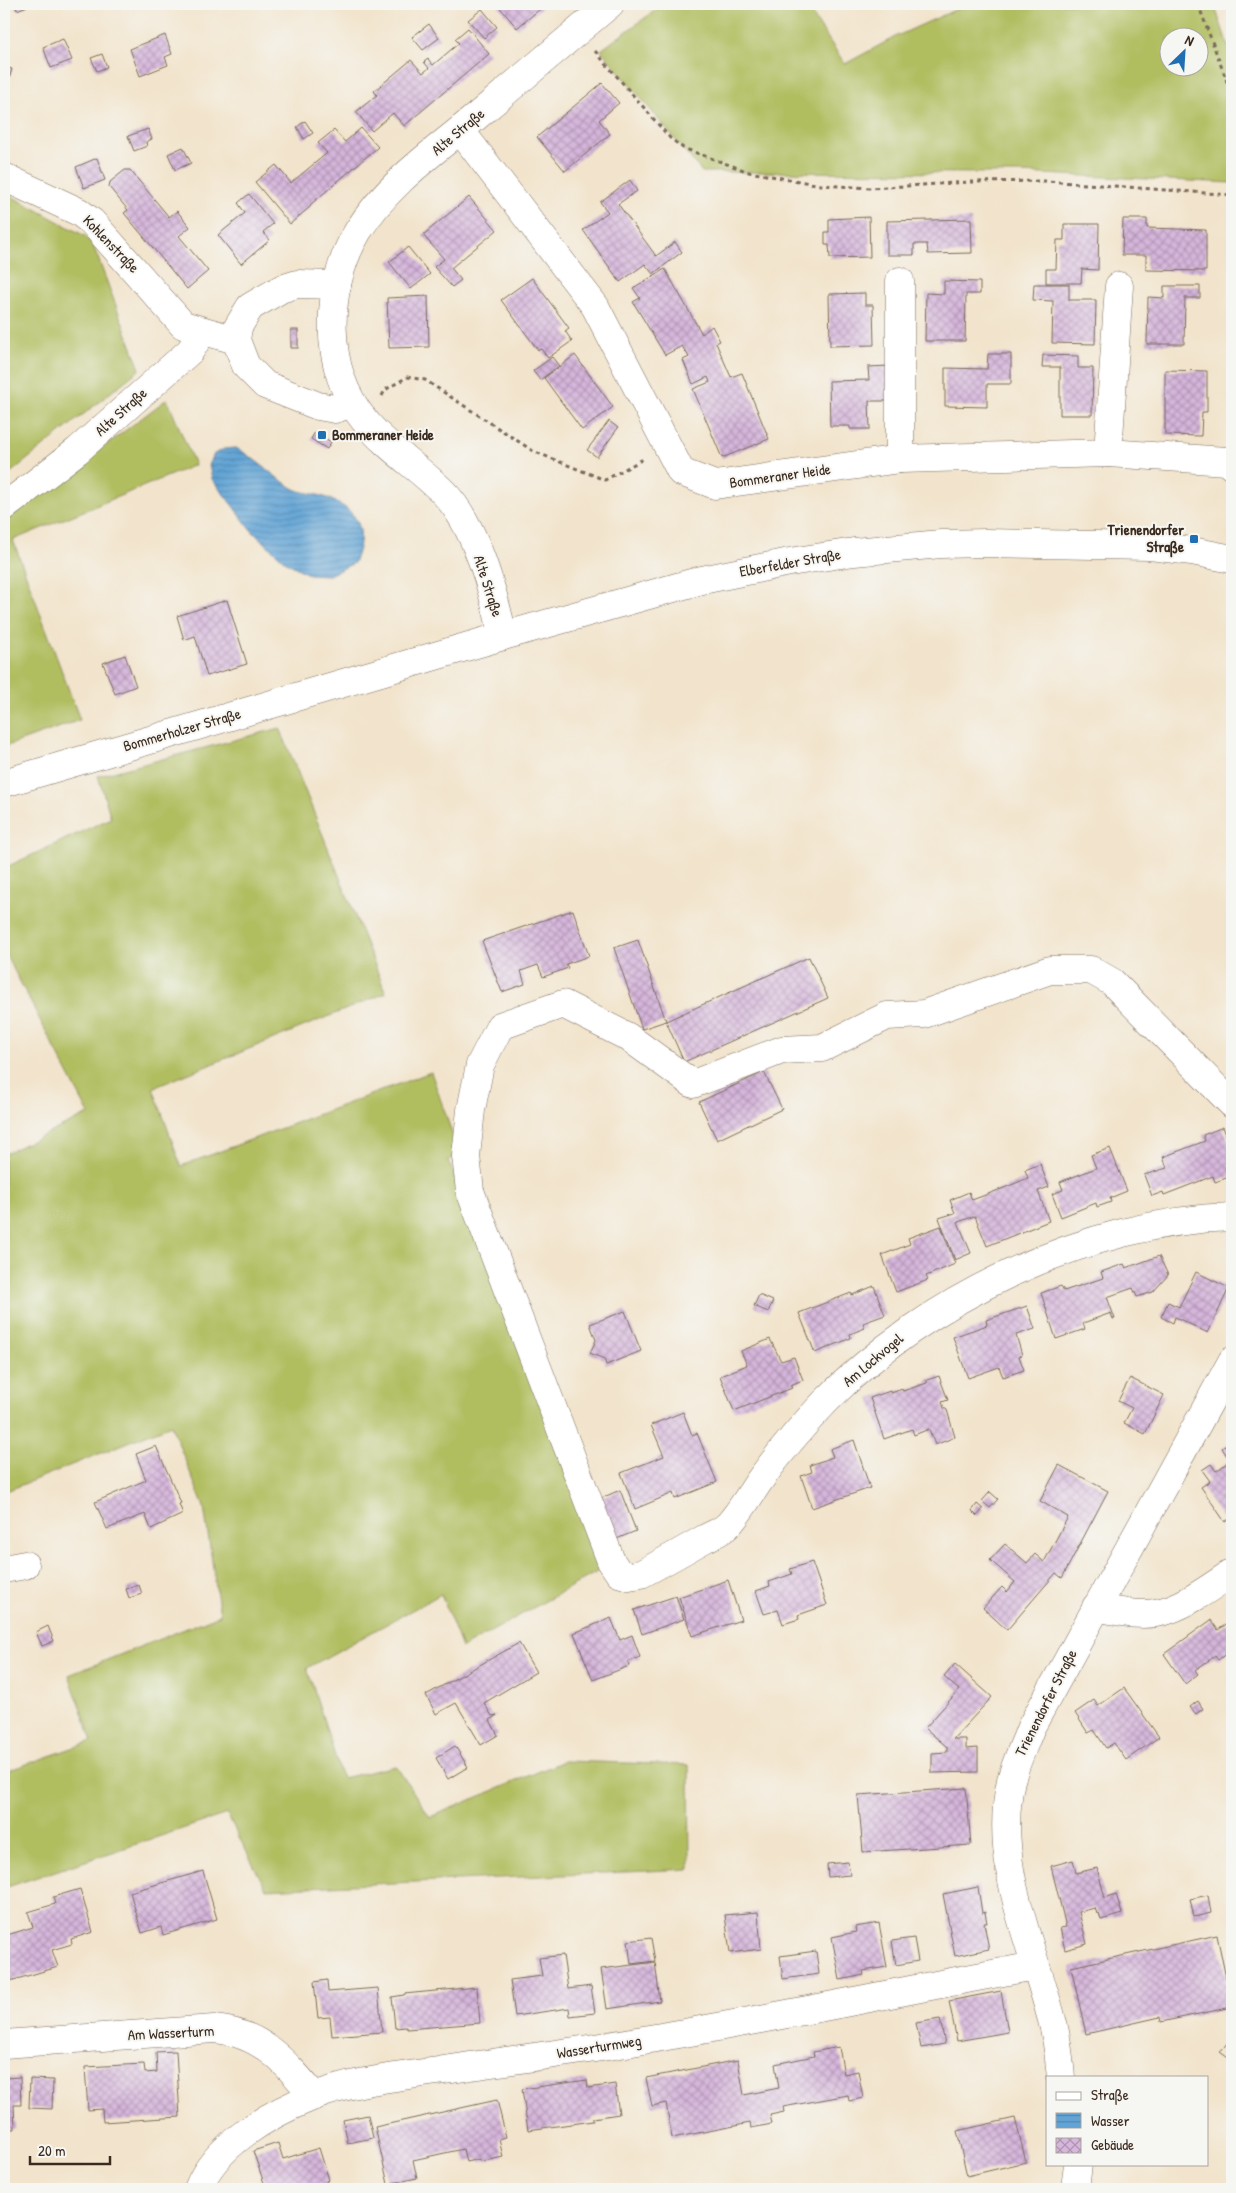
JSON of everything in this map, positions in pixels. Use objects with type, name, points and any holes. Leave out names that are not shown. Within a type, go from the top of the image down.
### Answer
[{"type":"street","name":"Alte Straße","points":[[503,636],[497,609],[466,521],[443,492],[402,459],[359,412],[344,390],[335,354],[333,329],[337,285],[358,231],[394,185],[610,4]]},
{"type":"street","name":"Bommeraner Heide","points":[[460,130],[595,306],[681,472],[715,485],[900,459],[1108,453],[1230,458]]},
{"type":"street","name":"Kohlenstraße","points":[[4,177],[79,212],[92,222],[183,325],[202,332]]},
{"type":"street","points":[[900,282],[900,459]]},
{"type":"street","points":[[337,285],[297,284],[281,289],[250,307],[238,326],[236,340],[246,366],[265,385],[318,406],[359,412]]},
{"type":"street","points":[[1108,453],[1119,286]]},
{"type":"street","name":"Alte Straße","points":[[4,507],[84,445],[190,351],[202,332]]},
{"type":"street","points":[[202,332],[236,340]]},
{"type":"street","name":"Elberfelder Straße","points":[[360,678],[702,580],[790,562],[854,552],[942,544],[1068,543],[1150,546],[1192,551],[1232,559]]},
{"type":"street","name":"Bommerholzer Straße","points":[[4,782],[360,678]]},
{"type":"street","name":"Am Lockvogel","points":[[1232,1104],[1112,982],[1091,970],[1050,970],[924,1014],[887,1016],[822,1048],[782,1050],[692,1084],[628,1037],[563,1004],[500,1026],[480,1065],[471,1110],[466,1156],[470,1191],[598,1528],[611,1561],[618,1573],[629,1576],[641,1574],[727,1526],[788,1441],[826,1400],[884,1350],[921,1322],[981,1288],[1056,1254],[1140,1230],[1197,1220],[1232,1217]]},
{"type":"street","name":"Trienendorfer Straße","points":[[1061,2076],[1053,2024],[1010,1874],[1007,1834],[1011,1781],[1031,1727],[1232,1361]]},
{"type":"street","points":[[1096,1607],[1124,1613],[1147,1613],[1168,1610],[1232,1573]]},
{"type":"street","name":"Wasserturmweg","points":[[198,2189],[204,2175],[214,2160],[234,2141],[292,2106],[314,2096],[364,2082],[632,2042],[1035,1966]]},
{"type":"street","name":"Am Wasserturm","points":[[4,2044],[214,2029],[230,2031],[263,2045],[284,2061],[314,2096]]},
{"type":"street","points":[[1075,2189],[1078,2166]]},
{"type":"path","points":[[1198,4],[1232,95]]},
{"type":"path","points":[[579,30],[670,138],[683,148],[748,172],[821,185],[870,188],[1046,181],[1232,194]]},
{"type":"path","points":[[359,412],[385,390],[407,377],[425,380],[533,451],[605,480],[667,445]]},
{"type":"green space","points":[[664,4],[805,4],[845,64],[897,36],[968,4],[1214,4],[1232,57],[1232,183],[1021,173],[702,172],[601,50]]},
{"type":"green space","points":[[4,192],[85,236],[93,245],[140,369],[4,478]]},
{"type":"green space","points":[[167,399],[195,465],[13,540],[80,720],[4,747],[4,522]]},
{"type":"green space","points":[[280,728],[386,993],[153,1088],[181,1166],[431,1072],[460,1156],[448,1160],[604,1568],[462,1648],[441,1594],[307,1668],[342,1778],[396,1766],[430,1817],[564,1761],[689,1765],[690,1869],[266,1889],[227,1814],[4,1888],[4,1772],[92,1741],[69,1675],[220,1615],[204,1507],[171,1425],[4,1492],[4,1154],[89,1114],[4,951],[4,868],[111,818],[98,776]]},
{"type":"water","points":[[236,448],[293,488],[334,501],[352,514],[360,530],[358,551],[354,563],[329,575],[308,574],[286,562],[252,531],[212,479],[209,465],[214,454],[224,449]]},
{"type":"building","points":[[14,4],[26,4],[27,6],[17,10]]},
{"type":"building","points":[[497,4],[546,4],[517,28]]},
{"type":"building","points":[[482,9],[497,27],[484,38],[468,20]]},
{"type":"building","points":[[429,24],[439,38],[423,50],[412,37]]},
{"type":"building","points":[[468,28],[489,54],[404,126],[393,113],[372,131],[356,112],[377,95],[374,91],[411,60],[423,73],[429,68],[424,62],[428,59],[433,65],[459,43],[455,39]]},
{"type":"building","points":[[165,35],[172,54],[165,57],[168,65],[140,76],[130,49]]},
{"type":"building","points":[[63,39],[72,60],[51,68],[43,47]]},
{"type":"building","points":[[102,54],[107,67],[97,71],[91,58]]},
{"type":"building","points":[[4,67],[12,69],[4,97]]},
{"type":"building","points":[[602,83],[619,103],[599,120],[610,134],[565,171],[537,137]]},
{"type":"building","points":[[305,121],[313,133],[304,139],[297,127]]},
{"type":"building","points":[[361,128],[378,147],[290,224],[255,182],[276,165],[291,183],[327,153],[318,143],[334,130],[345,142]]},
{"type":"building","points":[[148,129],[152,139],[146,142],[147,146],[134,151],[128,136]]},
{"type":"building","points":[[183,147],[191,163],[175,170],[168,154]]},
{"type":"building","points":[[97,158],[105,180],[84,188],[76,167]]},
{"type":"building","points":[[125,170],[130,170],[169,217],[177,211],[190,227],[179,236],[208,271],[187,289],[124,213],[128,210],[109,187],[110,182]]},
{"type":"building","points":[[630,180],[637,191],[618,204],[656,256],[675,242],[682,252],[653,274],[645,264],[620,282],[583,230],[608,212],[600,202]]},
{"type":"building","points":[[249,194],[273,224],[263,232],[270,240],[241,264],[218,235],[245,213],[238,203]]},
{"type":"building","points":[[469,197],[497,230],[451,268],[461,280],[452,287],[434,267],[444,259],[423,235]]},
{"type":"building","points":[[869,217],[870,257],[830,258],[829,245],[825,245],[825,232],[829,232],[829,219]]},
{"type":"building","points":[[971,219],[972,253],[928,254],[927,244],[914,244],[914,255],[887,255],[887,221]]},
{"type":"building","points":[[1123,219],[1147,219],[1147,228],[1206,230],[1206,271],[1146,270],[1146,255],[1122,255]]},
{"type":"building","points":[[1064,224],[1099,224],[1098,270],[1082,269],[1081,283],[1046,283],[1046,269],[1056,269],[1057,240],[1064,240]]},
{"type":"building","points":[[408,247],[430,274],[411,289],[389,262]]},
{"type":"building","points":[[665,269],[702,334],[712,326],[720,341],[716,343],[731,377],[742,373],[769,439],[722,458],[693,389],[710,382],[708,377],[693,384],[683,360],[689,357],[682,346],[665,355],[633,302],[640,298],[633,288]]},
{"type":"building","points":[[532,278],[569,328],[565,331],[572,341],[548,358],[541,349],[538,350],[501,300]]},
{"type":"building","points":[[944,281],[980,282],[980,294],[966,294],[965,341],[925,341],[926,293],[944,294]]},
{"type":"building","points":[[1034,284],[1069,284],[1069,300],[1096,300],[1095,344],[1052,343],[1053,301],[1033,300]]},
{"type":"building","points":[[1164,286],[1200,286],[1200,298],[1185,298],[1184,344],[1147,344],[1148,297],[1164,298]]},
{"type":"building","points":[[865,293],[865,305],[873,305],[874,345],[830,346],[829,294]]},
{"type":"building","points":[[428,296],[429,347],[389,348],[387,298]]},
{"type":"building","points":[[291,330],[298,330],[298,348],[291,348]]},
{"type":"building","points":[[988,354],[1011,354],[1011,384],[987,384],[987,407],[945,406],[945,368],[987,369]]},
{"type":"building","points":[[575,355],[613,407],[582,430],[544,378]]},
{"type":"building","points":[[1043,355],[1078,356],[1078,368],[1093,368],[1092,415],[1060,415],[1060,367],[1042,367]]},
{"type":"building","points":[[552,357],[559,366],[540,380],[533,371]]},
{"type":"building","points":[[889,366],[890,401],[869,401],[870,429],[830,426],[829,381],[869,380],[868,367]]},
{"type":"building","points":[[1165,370],[1207,371],[1207,412],[1202,412],[1201,436],[1165,435]]},
{"type":"building","points":[[609,421],[618,428],[597,457],[587,450]]},
{"type":"building","points":[[315,432],[331,442],[327,449],[311,439]]},
{"type":"building","points":[[227,600],[247,664],[207,676],[195,636],[184,640],[177,616]]},
{"type":"building","points":[[125,655],[136,686],[115,694],[103,663]]},
{"type":"building","points":[[573,910],[589,956],[566,964],[568,968],[543,977],[538,965],[521,971],[525,984],[502,992],[482,941]]},
{"type":"building","points":[[638,940],[666,1021],[642,1029],[614,948]]},
{"type":"building","points":[[809,957],[828,998],[684,1062],[666,1021]]},
{"type":"building","points":[[764,1072],[782,1109],[717,1140],[699,1102]]},
{"type":"building","points":[[1223,1127],[1232,1150],[1232,1176],[1215,1182],[1213,1176],[1164,1195],[1163,1192],[1152,1196],[1144,1175],[1167,1168],[1163,1157],[1205,1141],[1203,1135]]},
{"type":"building","points":[[1110,1148],[1127,1191],[1110,1198],[1111,1202],[1097,1207],[1096,1203],[1061,1217],[1052,1194],[1063,1190],[1060,1182],[1096,1168],[1091,1155]]},
{"type":"building","points":[[1040,1164],[1049,1187],[1038,1191],[1049,1221],[987,1246],[975,1216],[958,1222],[971,1253],[955,1260],[939,1218],[955,1213],[950,1200],[969,1192],[972,1200],[1004,1188],[1028,1178],[1025,1170]]},
{"type":"building","points":[[941,1226],[955,1264],[926,1276],[928,1280],[896,1292],[882,1255],[910,1244],[908,1238]]},
{"type":"building","points":[[1159,1256],[1168,1275],[1153,1292],[1137,1297],[1133,1288],[1107,1297],[1115,1319],[1113,1319],[1111,1313],[1083,1323],[1085,1329],[1056,1339],[1041,1293],[1061,1286],[1064,1291],[1103,1278],[1101,1272],[1124,1264],[1126,1268]]},
{"type":"building","points":[[1196,1272],[1229,1288],[1208,1333],[1175,1317],[1173,1323],[1161,1317],[1168,1302],[1179,1307]]},
{"type":"building","points":[[874,1286],[885,1315],[863,1323],[865,1328],[850,1334],[851,1338],[815,1353],[799,1313]]},
{"type":"building","points":[[759,1295],[773,1301],[768,1312],[754,1306]]},
{"type":"building","points":[[1027,1306],[1035,1329],[1016,1335],[1022,1355],[1019,1356],[1024,1370],[1003,1377],[999,1367],[968,1378],[953,1337],[987,1325],[986,1320]]},
{"type":"building","points":[[625,1311],[641,1351],[606,1365],[604,1359],[590,1353],[596,1340],[590,1324]]},
{"type":"building","points":[[770,1339],[781,1361],[794,1357],[803,1380],[790,1385],[792,1388],[734,1411],[720,1376],[747,1365],[741,1351]]},
{"type":"building","points":[[939,1376],[948,1400],[942,1402],[947,1410],[955,1437],[935,1445],[929,1429],[914,1435],[912,1429],[884,1439],[870,1398],[890,1391],[891,1393],[902,1389],[903,1391],[927,1383],[927,1380]]},
{"type":"building","points":[[1130,1378],[1164,1395],[1145,1434],[1124,1423],[1132,1408],[1118,1401]]},
{"type":"building","points":[[683,1412],[692,1435],[697,1433],[717,1482],[675,1499],[673,1493],[635,1509],[621,1473],[664,1456],[651,1425]]},
{"type":"building","points":[[854,1440],[870,1488],[812,1508],[801,1476],[812,1472],[810,1465],[833,1457],[830,1449]]},
{"type":"building","points":[[1232,1441],[1232,1517],[1225,1522],[1201,1487],[1210,1481],[1202,1470],[1211,1464],[1216,1471],[1230,1461],[1222,1448]]},
{"type":"building","points":[[156,1446],[181,1503],[179,1504],[183,1514],[151,1529],[145,1514],[107,1529],[95,1502],[146,1480],[136,1454]]},
{"type":"building","points":[[1059,1465],[1108,1491],[1062,1578],[1056,1573],[1007,1630],[983,1608],[1002,1587],[1007,1592],[1015,1582],[990,1560],[1005,1544],[1027,1563],[1035,1554],[1044,1562],[1068,1517],[1040,1501]]},
{"type":"building","points":[[620,1490],[636,1531],[609,1542],[597,1500]]},
{"type":"building","points":[[990,1492],[998,1499],[990,1508],[982,1501]]},
{"type":"building","points":[[977,1504],[983,1509],[977,1516],[972,1511]]},
{"type":"building","points":[[812,1562],[827,1605],[798,1615],[799,1619],[783,1624],[778,1610],[764,1614],[756,1591],[770,1586],[769,1582],[792,1574],[790,1569]]},
{"type":"building","points":[[728,1580],[741,1620],[692,1636],[679,1597]]},
{"type":"building","points":[[139,1585],[142,1594],[129,1598],[126,1589]]},
{"type":"building","points":[[676,1596],[684,1619],[642,1634],[634,1610]]},
{"type":"building","points":[[611,1618],[620,1640],[632,1635],[640,1657],[628,1662],[629,1666],[593,1680],[574,1633]]},
{"type":"building","points":[[1211,1620],[1218,1630],[1232,1620],[1232,1649],[1218,1660],[1215,1656],[1195,1670],[1198,1674],[1185,1684],[1164,1654]]},
{"type":"building","points":[[48,1626],[54,1641],[42,1646],[36,1632]]},
{"type":"building","points":[[519,1643],[536,1672],[484,1703],[492,1716],[497,1715],[490,1720],[498,1735],[481,1745],[456,1703],[436,1714],[426,1695]]},
{"type":"building","points":[[955,1664],[992,1697],[953,1739],[966,1739],[966,1749],[978,1748],[978,1772],[932,1773],[932,1753],[947,1752],[947,1747],[925,1728],[959,1690],[944,1677]]},
{"type":"building","points":[[1124,1688],[1159,1737],[1126,1760],[1114,1743],[1106,1748],[1094,1730],[1088,1733],[1075,1713],[1094,1700],[1098,1706]]},
{"type":"building","points":[[1198,1701],[1203,1709],[1196,1714],[1190,1707]]},
{"type":"building","points":[[455,1746],[468,1767],[448,1779],[436,1758]]},
{"type":"building","points":[[966,1788],[971,1845],[863,1852],[858,1795]]},
{"type":"building","points":[[1073,1860],[1076,1873],[1097,1868],[1105,1898],[1116,1894],[1122,1914],[1101,1920],[1095,1908],[1079,1912],[1087,1944],[1065,1950],[1060,1928],[1066,1927],[1051,1866]]},
{"type":"building","points":[[848,1862],[850,1875],[828,1877],[827,1864]]},
{"type":"building","points":[[203,1871],[217,1919],[163,1935],[161,1927],[142,1933],[130,1892]]},
{"type":"building","points":[[978,1887],[982,1913],[985,1912],[987,1923],[984,1923],[989,1949],[955,1956],[943,1894]]},
{"type":"building","points":[[80,1889],[93,1932],[71,1939],[72,1944],[52,1950],[58,1967],[10,1981],[4,1961],[4,1936],[33,1927],[28,1912],[55,1904],[53,1897]]},
{"type":"building","points":[[1208,1895],[1211,1913],[1194,1917],[1190,1899]]},
{"type":"building","points":[[758,1912],[761,1949],[730,1953],[725,1915]]},
{"type":"building","points":[[879,1923],[887,1967],[863,1971],[864,1975],[840,1980],[832,1937],[856,1932],[855,1927]]},
{"type":"building","points":[[1217,1935],[1232,2007],[1161,2022],[1160,2017],[1086,2034],[1071,1967]]},
{"type":"building","points":[[651,1938],[655,1961],[631,1964],[628,1941]]},
{"type":"building","points":[[914,1938],[918,1961],[896,1965],[892,1941]]},
{"type":"building","points":[[816,1951],[819,1974],[783,1979],[780,1956]]},
{"type":"building","points":[[563,1955],[568,1989],[591,1986],[595,2013],[570,2016],[569,2008],[515,2016],[510,1980],[542,1976],[539,1958]]},
{"type":"building","points":[[655,1962],[660,2001],[607,2009],[601,1969]]},
{"type":"building","points":[[327,1980],[328,1992],[378,1988],[382,2032],[332,2036],[330,2017],[318,2018],[314,1982]]},
{"type":"building","points":[[477,1987],[480,2023],[407,2029],[406,2027],[395,2028],[392,1997],[404,1994]]},
{"type":"building","points":[[1001,1991],[1008,2032],[957,2041],[949,2001]]},
{"type":"building","points":[[940,2019],[945,2044],[921,2048],[916,2023]]},
{"type":"building","points":[[1228,2042],[1232,2045],[1231,2060],[1220,2052]]},
{"type":"building","points":[[839,2047],[844,2074],[858,2071],[863,2098],[849,2101],[848,2095],[783,2107],[784,2112],[770,2115],[772,2124],[751,2128],[750,2123],[672,2138],[666,2103],[652,2106],[646,2078],[738,2060],[744,2095],[779,2088],[775,2064],[814,2056],[813,2052]]},
{"type":"building","points":[[176,2051],[180,2117],[103,2122],[102,2109],[88,2110],[85,2067],[144,2064],[145,2073],[157,2072],[156,2052]]},
{"type":"building","points":[[20,2077],[21,2105],[14,2105],[15,2129],[4,2129],[4,2078]]},
{"type":"building","points":[[30,2079],[53,2080],[52,2109],[29,2108]]},
{"type":"building","points":[[587,2080],[588,2088],[615,2084],[619,2114],[593,2118],[593,2121],[528,2130],[522,2089]]},
{"type":"building","points":[[497,2100],[506,2137],[499,2139],[503,2157],[480,2162],[479,2159],[466,2162],[463,2149],[413,2160],[417,2178],[388,2184],[375,2127]]},
{"type":"building","points":[[368,2115],[373,2138],[348,2143],[343,2120]]},
{"type":"building","points":[[1015,2118],[1026,2162],[967,2176],[957,2131]]},
{"type":"building","points":[[278,2143],[283,2159],[319,2148],[329,2180],[326,2181],[329,2189],[266,2189],[253,2151]]},
{"type":"place","name":"Bommeraner Heide","points":[[322,435]]},
{"type":"place","name":"Trienendorfer Straße","points":[[1194,539]]}]
